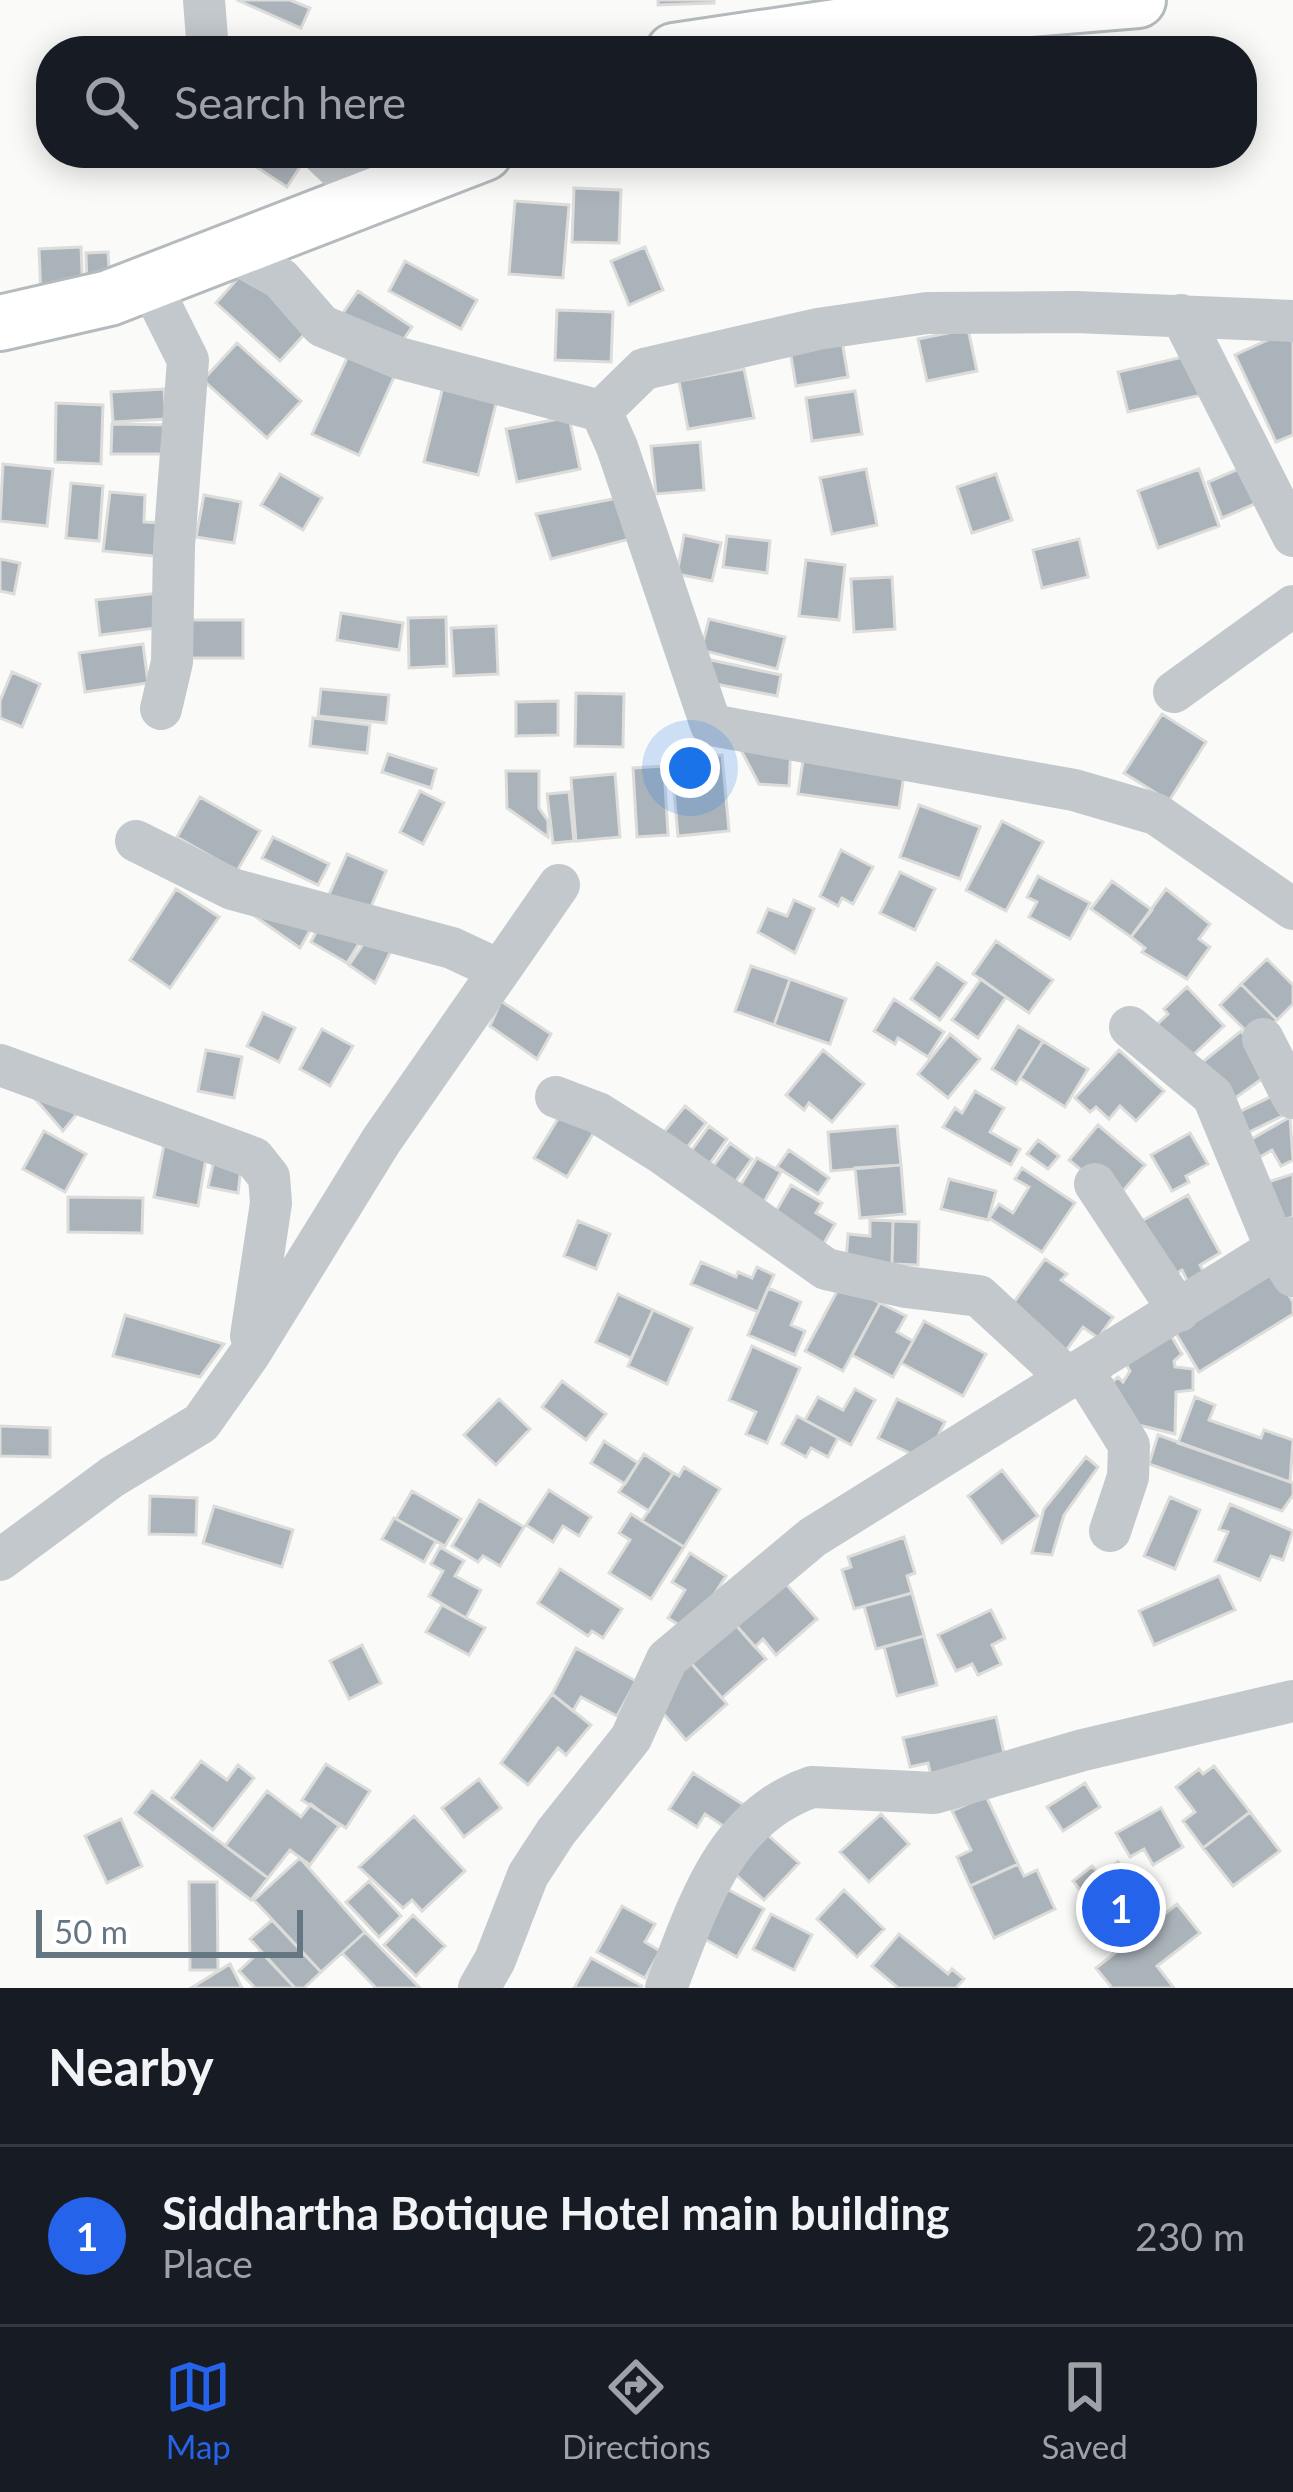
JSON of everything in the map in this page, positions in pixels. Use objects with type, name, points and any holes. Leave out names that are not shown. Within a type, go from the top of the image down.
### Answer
[{"type":"main road","points":[[746,36],[862,12],[1138,0]]},
{"type":"main road","points":[[0,323],[109,298],[444,168]]},
{"type":"street","points":[[203,0],[207,36]]},
{"type":"street","points":[[338,168],[368,197]]},
{"type":"street","points":[[228,249],[281,279],[322,326],[399,358],[601,411]]},
{"type":"street","points":[[149,282],[188,360],[174,545],[172,662],[160,709]]},
{"type":"street","points":[[601,411],[644,369],[818,329],[927,313],[1181,314],[1293,321]]},
{"type":"street","points":[[1181,314],[1293,536]]},
{"type":"street","points":[[601,411],[711,725],[1074,790],[1156,814],[1293,910]]},
{"type":"street","points":[[1174,692],[1293,606]]},
{"type":"street","points":[[136,842],[232,889],[452,948],[499,970]]},
{"type":"street","points":[[0,1560],[112,1477],[201,1423],[249,1355],[381,1142],[559,885]]},
{"type":"street","points":[[479,1988],[528,1875],[556,1832],[632,1738],[667,1659],[813,1538],[1179,1310],[1288,1254],[1213,1096],[1130,1027]]},
{"type":"street","points":[[1263,1040],[1293,1098]]},
{"type":"street","points":[[0,1065],[254,1158],[268,1177],[271,1203],[249,1355]]},
{"type":"street","points":[[556,1096],[598,1113],[647,1144],[826,1269],[906,1287],[979,1296],[1076,1375],[1129,1445],[1128,1477],[1110,1531]]},
{"type":"street","points":[[1095,1184],[1179,1310]]},
{"type":"street","points":[[666,1988],[716,1867],[752,1823],[795,1793],[812,1787],[934,1792],[1083,1750],[1293,1701]]},
{"type":"building","points":[[237,0],[290,0],[310,8],[301,28]]},
{"type":"building","points":[[658,0],[714,0],[714,3],[658,5]]},
{"type":"building","points":[[258,168],[299,168],[287,187]]},
{"type":"building","points":[[574,188],[621,190],[619,243],[572,242]]},
{"type":"building","points":[[515,201],[569,205],[563,278],[509,274]]},
{"type":"building","points":[[81,247],[83,295],[41,296],[39,249]]},
{"type":"building","points":[[645,247],[663,290],[629,305],[611,261]]},
{"type":"building","points":[[108,252],[110,287],[87,287],[86,253]]},
{"type":"building","points":[[405,261],[477,300],[461,329],[389,291]]},
{"type":"building","points":[[246,269],[311,327],[280,361],[216,303]]},
{"type":"building","points":[[358,291],[412,327],[397,349],[343,313]]},
{"type":"building","points":[[557,310],[613,312],[611,362],[555,360]]},
{"type":"building","points":[[968,329],[977,371],[927,381],[918,339]]},
{"type":"building","points":[[1289,330],[1293,338],[1293,435],[1276,442],[1235,355]]},
{"type":"building","points":[[842,341],[848,377],[796,386],[790,350]]},
{"type":"building","points":[[237,343],[301,401],[267,438],[203,380]]},
{"type":"building","points":[[1200,353],[1210,393],[1128,412],[1118,372]]},
{"type":"building","points":[[348,356],[394,377],[359,455],[312,434]]},
{"type":"building","points":[[744,369],[754,418],[688,429],[679,381]]},
{"type":"building","points":[[446,375],[500,388],[478,475],[424,462]]},
{"type":"building","points":[[164,389],[166,419],[113,422],[111,392]]},
{"type":"building","points":[[855,391],[862,434],[812,441],[806,398]]},
{"type":"building","points":[[56,403],[103,405],[101,464],[55,462]]},
{"type":"building","points":[[569,417],[580,469],[517,482],[506,429]]},
{"type":"building","points":[[112,424],[166,425],[166,454],[111,454]]},
{"type":"building","points":[[700,442],[704,490],[656,494],[651,446]]},
{"type":"building","points":[[3,464],[53,469],[47,526],[0,521]]},
{"type":"building","points":[[1250,464],[1266,499],[1222,518],[1208,482]]},
{"type":"building","points":[[866,469],[877,525],[832,534],[820,478]]},
{"type":"building","points":[[1199,469],[1219,526],[1158,548],[1138,491]]},
{"type":"building","points":[[280,474],[322,498],[303,530],[261,505]]},
{"type":"building","points":[[996,474],[1012,520],[972,533],[957,487]]},
{"type":"building","points":[[71,483],[103,486],[99,541],[66,538]]},
{"type":"building","points":[[110,492],[145,495],[144,522],[165,523],[164,557],[103,551]]},
{"type":"building","points":[[204,495],[241,502],[234,543],[196,537]]},
{"type":"building","points":[[618,498],[634,538],[551,559],[536,514]]},
{"type":"building","points":[[684,535],[721,543],[712,581],[677,574]]},
{"type":"building","points":[[727,536],[770,541],[767,573],[723,567]]},
{"type":"building","points":[[1079,539],[1088,577],[1042,588],[1033,550]]},
{"type":"building","points":[[0,559],[20,563],[14,594],[0,591]]},
{"type":"building","points":[[806,560],[845,565],[839,620],[799,616]]},
{"type":"building","points":[[892,577],[895,629],[854,632],[851,579]]},
{"type":"building","points":[[160,593],[164,627],[100,635],[96,600]]},
{"type":"building","points":[[341,613],[403,623],[399,650],[337,640]]},
{"type":"building","points":[[446,617],[447,666],[409,668],[408,618]]},
{"type":"building","points":[[709,619],[785,637],[777,669],[701,650]]},
{"type":"building","points":[[184,620],[243,620],[243,658],[184,658]]},
{"type":"building","points":[[496,626],[498,674],[454,676],[451,628]]},
{"type":"building","points":[[143,644],[148,683],[85,692],[79,653]]},
{"type":"building","points":[[711,660],[781,675],[777,696],[706,682]]},
{"type":"building","points":[[12,672],[40,684],[22,727],[0,718],[0,701]]},
{"type":"building","points":[[321,689],[389,695],[386,723],[318,716]]},
{"type":"building","points":[[576,693],[624,694],[623,747],[575,746]]},
{"type":"building","points":[[558,701],[558,735],[516,736],[516,702]]},
{"type":"building","points":[[1162,714],[1206,742],[1169,801],[1124,773]]},
{"type":"building","points":[[313,718],[370,725],[367,753],[310,746]]},
{"type":"building","points":[[791,746],[789,786],[759,784],[740,748]]},
{"type":"building","points":[[388,754],[436,769],[431,788],[382,772]]},
{"type":"building","points":[[804,754],[905,768],[899,808],[798,794]]},
{"type":"building","points":[[722,755],[729,831],[678,836],[671,759]]},
{"type":"building","points":[[664,766],[668,835],[637,837],[633,768]]},
{"type":"building","points":[[506,771],[539,771],[539,808],[548,821],[548,837],[507,808]]},
{"type":"building","points":[[615,774],[620,837],[576,841],[571,778]]},
{"type":"building","points":[[420,791],[444,803],[423,844],[400,832]]},
{"type":"building","points":[[569,792],[574,841],[553,843],[547,794]]},
{"type":"building","points":[[200,797],[260,831],[237,871],[177,837]]},
{"type":"building","points":[[919,805],[980,827],[960,879],[900,857]]},
{"type":"building","points":[[1002,821],[1043,842],[1006,911],[966,890]]},
{"type":"building","points":[[273,837],[329,864],[318,885],[262,858]]},
{"type":"building","points":[[841,850],[873,867],[853,904],[842,898],[838,906],[820,896]]},
{"type":"building","points":[[347,854],[386,871],[367,916],[327,899]]},
{"type":"building","points":[[900,872],[935,889],[915,930],[880,913]]},
{"type":"building","points":[[1038,876],[1090,903],[1070,939],[1029,917],[1037,902],[1027,897]]},
{"type":"building","points":[[1112,881],[1152,910],[1131,937],[1091,909]]},
{"type":"building","points":[[176,889],[219,917],[170,988],[130,960]]},
{"type":"building","points":[[1166,889],[1210,924],[1199,939],[1210,947],[1187,979],[1142,952],[1145,948],[1131,937]]},
{"type":"building","points":[[794,900],[814,909],[795,953],[758,932],[768,909],[787,916]]},
{"type":"building","points":[[246,910],[312,927],[300,948]]},
{"type":"building","points":[[322,920],[363,937],[347,963],[311,942]]},
{"type":"building","points":[[369,936],[392,949],[375,983],[349,965]]},
{"type":"building","points":[[996,941],[1053,980],[1029,1013],[973,974]]},
{"type":"building","points":[[1267,959],[1293,985],[1293,1004],[1277,1020],[1241,984]]},
{"type":"building","points":[[937,963],[966,983],[940,1020],[911,999]]},
{"type":"building","points":[[751,966],[790,979],[774,1025],[735,1011]]},
{"type":"building","points":[[790,979],[846,999],[830,1044],[774,1025]]},
{"type":"building","points":[[981,979],[1006,997],[978,1038],[952,1020]]},
{"type":"building","points":[[1241,984],[1277,1020],[1256,1041],[1220,1005]]},
{"type":"building","points":[[1187,987],[1224,1026],[1193,1055],[1146,1035]]},
{"type":"building","points":[[894,999],[944,1032],[928,1057],[898,1038],[895,1044],[874,1031]]},
{"type":"building","points":[[501,1001],[551,1034],[537,1059],[490,1026]]},
{"type":"building","points":[[263,1013],[295,1028],[279,1062],[247,1046]]},
{"type":"building","points":[[1018,1026],[1043,1041],[1016,1084],[992,1069]]},
{"type":"building","points":[[322,1029],[353,1046],[330,1086],[300,1069]]},
{"type":"building","points":[[1241,1031],[1273,1071],[1231,1101],[1199,1065]]},
{"type":"building","points":[[950,1034],[980,1059],[948,1098],[918,1074]]},
{"type":"building","points":[[1043,1041],[1088,1069],[1065,1107],[1020,1078]]},
{"type":"building","points":[[206,1050],[242,1057],[234,1098],[198,1091]]},
{"type":"building","points":[[823,1050],[864,1084],[832,1122],[809,1103],[804,1110],[786,1095]]},
{"type":"building","points":[[1119,1050],[1164,1091],[1136,1121],[1120,1106],[1109,1119],[1096,1107],[1090,1112],[1075,1098]]},
{"type":"building","points":[[975,1091],[1004,1108],[990,1132],[1020,1149],[1011,1165],[943,1127],[955,1108],[962,1113]]},
{"type":"building","points":[[31,1094],[87,1101],[63,1131]]},
{"type":"building","points":[[1272,1096],[1282,1116],[1247,1133],[1237,1113]]},
{"type":"building","points":[[567,1104],[599,1124],[567,1177],[534,1158]]},
{"type":"building","points":[[685,1106],[706,1123],[682,1154],[660,1137]]},
{"type":"building","points":[[1290,1117],[1293,1160],[1281,1166],[1272,1150],[1260,1157],[1250,1140]]},
{"type":"building","points":[[1098,1125],[1145,1165],[1123,1191],[1091,1178],[1069,1160]]},
{"type":"building","points":[[709,1126],[727,1139],[703,1173],[684,1161]]},
{"type":"building","points":[[897,1126],[901,1165],[831,1171],[828,1132]]},
{"type":"building","points":[[44,1131],[86,1154],[65,1192],[23,1169]]},
{"type":"building","points":[[1190,1133],[1208,1164],[1186,1176],[1189,1182],[1172,1191],[1151,1155]]},
{"type":"building","points":[[166,1134],[208,1146],[198,1206],[154,1197]]},
{"type":"building","points":[[1038,1140],[1059,1156],[1048,1169],[1027,1154]]},
{"type":"building","points":[[730,1143],[752,1159],[728,1192],[706,1176]]},
{"type":"building","points":[[789,1150],[829,1178],[818,1194],[777,1167]]},
{"type":"building","points":[[216,1151],[242,1161],[238,1193],[208,1187]]},
{"type":"building","points":[[757,1158],[781,1172],[762,1205],[734,1196]]},
{"type":"building","points":[[901,1165],[905,1214],[860,1218],[855,1168]]},
{"type":"building","points":[[1022,1168],[1075,1203],[1042,1252],[989,1218],[999,1204],[1013,1213],[1029,1187],[1015,1179]]},
{"type":"building","points":[[1293,1174],[1293,1217],[1278,1222],[1265,1183]]},
{"type":"building","points":[[949,1179],[996,1191],[988,1220],[941,1209]]},
{"type":"building","points":[[791,1185],[822,1203],[816,1213],[835,1224],[820,1250],[768,1225]]},
{"type":"building","points":[[1188,1195],[1220,1253],[1200,1265],[1207,1279],[1191,1288],[1182,1270],[1168,1278],[1138,1223]]},
{"type":"building","points":[[68,1197],[143,1198],[142,1233],[68,1232]]},
{"type":"building","points":[[870,1220],[893,1221],[892,1264],[846,1262],[848,1234],[870,1236]]},
{"type":"building","points":[[578,1221],[610,1234],[596,1269],[564,1256]]},
{"type":"building","points":[[893,1221],[919,1222],[918,1265],[892,1264]]},
{"type":"building","points":[[1045,1259],[1067,1274],[1061,1280],[1113,1317],[1098,1338],[1083,1327],[1065,1352],[1007,1312]]},
{"type":"building","points":[[701,1262],[736,1277],[738,1272],[752,1278],[757,1267],[774,1275],[758,1312],[691,1284]]},
{"type":"building","points":[[1274,1271],[1293,1302],[1293,1314],[1199,1372],[1175,1332]]},
{"type":"building","points":[[842,1282],[880,1303],[843,1371],[805,1351]]},
{"type":"building","points":[[768,1288],[801,1302],[791,1325],[805,1331],[795,1355],[748,1335]]},
{"type":"building","points":[[618,1294],[653,1310],[631,1358],[596,1342]]},
{"type":"building","points":[[880,1303],[906,1316],[897,1332],[913,1341],[893,1377],[852,1355]]},
{"type":"building","points":[[653,1310],[692,1328],[667,1384],[628,1366]]},
{"type":"building","points":[[125,1315],[224,1344],[200,1377],[113,1356]]},
{"type":"building","points":[[924,1321],[986,1354],[963,1396],[901,1363]]},
{"type":"building","points":[[1170,1334],[1182,1354],[1174,1361],[1175,1367],[1193,1369],[1193,1390],[1176,1392],[1175,1434],[1118,1420],[1104,1390],[1118,1377],[1123,1382],[1130,1371],[1125,1362]]},
{"type":"building","points":[[752,1346],[800,1368],[767,1443],[746,1434],[756,1412],[729,1400]]},
{"type":"building","points":[[562,1381],[606,1414],[586,1440],[542,1407]]},
{"type":"building","points":[[855,1389],[875,1400],[851,1445],[805,1420],[818,1397],[843,1410]]},
{"type":"building","points":[[1195,1397],[1215,1405],[1209,1420],[1261,1438],[1264,1430],[1293,1440],[1290,1482],[1178,1443]]},
{"type":"building","points":[[499,1399],[530,1429],[496,1465],[464,1435]]},
{"type":"building","points":[[897,1399],[945,1422],[932,1449],[918,1457],[878,1438]]},
{"type":"building","points":[[797,1416],[838,1438],[828,1457],[811,1448],[806,1457],[782,1444]]},
{"type":"building","points":[[0,1426],[50,1428],[50,1457],[0,1456]]},
{"type":"building","points":[[1158,1435],[1293,1483],[1293,1495],[1282,1511],[1149,1464]]},
{"type":"building","points":[[604,1441],[638,1463],[625,1484],[591,1463]]},
{"type":"building","points":[[644,1454],[673,1473],[649,1511],[619,1492]]},
{"type":"building","points":[[1086,1457],[1098,1467],[1064,1515],[1052,1555],[1032,1553],[1044,1509]]},
{"type":"building","points":[[684,1467],[720,1489],[684,1547],[642,1521],[673,1473],[679,1476]]},
{"type":"building","points":[[1002,1470],[1038,1516],[1002,1543],[968,1496]]},
{"type":"building","points":[[549,1490],[591,1517],[579,1536],[563,1526],[553,1542],[526,1525]]},
{"type":"building","points":[[412,1491],[461,1519],[445,1546],[396,1519]]},
{"type":"building","points":[[150,1496],[197,1498],[196,1535],[149,1534]]},
{"type":"building","points":[[1170,1497],[1200,1510],[1175,1569],[1144,1556]]},
{"type":"building","points":[[479,1500],[524,1527],[500,1566],[483,1556],[478,1562],[452,1546]]},
{"type":"building","points":[[1230,1504],[1293,1531],[1283,1560],[1271,1556],[1260,1580],[1215,1561],[1228,1532],[1219,1529]]},
{"type":"building","points":[[214,1506],[293,1530],[282,1567],[203,1543]]},
{"type":"building","points":[[631,1514],[684,1547],[651,1599],[609,1573],[630,1540],[619,1533]]},
{"type":"building","points":[[394,1518],[436,1541],[424,1562],[382,1539]]},
{"type":"building","points":[[904,1537],[915,1573],[907,1576],[912,1593],[854,1609],[842,1570],[851,1567],[848,1557]]},
{"type":"building","points":[[440,1547],[464,1561],[455,1576],[481,1590],[466,1618],[429,1596],[443,1571],[431,1564]]},
{"type":"building","points":[[690,1553],[726,1576],[690,1632],[668,1618],[685,1590],[672,1582]]},
{"type":"building","points":[[560,1569],[622,1609],[603,1638],[592,1631],[588,1636],[538,1603]]},
{"type":"building","points":[[778,1575],[817,1619],[776,1655],[763,1639],[755,1647],[735,1624]]},
{"type":"building","points":[[1219,1576],[1235,1610],[1154,1645],[1139,1611]]},
{"type":"building","points":[[912,1593],[924,1636],[876,1649],[864,1606]]},
{"type":"building","points":[[442,1605],[485,1628],[469,1655],[426,1632]]},
{"type":"building","points":[[991,1610],[1005,1638],[992,1645],[1001,1664],[978,1675],[972,1664],[956,1671],[938,1635]]},
{"type":"building","points":[[735,1624],[766,1659],[722,1698],[691,1663]]},
{"type":"building","points":[[924,1636],[937,1685],[897,1696],[884,1647]]},
{"type":"building","points":[[362,1645],[381,1683],[349,1699],[330,1661]]},
{"type":"building","points":[[576,1648],[636,1681],[617,1716],[581,1697],[573,1711],[552,1694]]},
{"type":"building","points":[[691,1663],[727,1704],[686,1740],[650,1698]]},
{"type":"building","points":[[552,1694],[591,1725],[566,1755],[558,1748],[528,1785],[501,1763]]},
{"type":"building","points":[[996,1717],[1007,1767],[933,1784],[928,1763],[910,1767],[903,1738]]},
{"type":"building","points":[[201,1761],[227,1780],[238,1765],[254,1778],[213,1830],[172,1798]]},
{"type":"building","points":[[326,1764],[370,1791],[346,1828],[302,1800]]},
{"type":"building","points":[[1214,1766],[1250,1812],[1203,1848],[1183,1821],[1195,1812],[1176,1787],[1199,1769],[1203,1774]]},
{"type":"building","points":[[693,1773],[744,1805],[728,1829],[705,1814],[697,1827],[669,1809]]},
{"type":"building","points":[[479,1779],[501,1808],[464,1837],[442,1808]]},
{"type":"building","points":[[1085,1783],[1100,1807],[1063,1831],[1047,1807]]},
{"type":"building","points":[[152,1791],[268,1878],[251,1900],[135,1813]]},
{"type":"building","points":[[267,1791],[301,1817],[311,1804],[339,1826],[310,1865],[290,1850],[268,1878],[225,1846]]},
{"type":"building","points":[[986,1796],[1018,1864],[970,1886],[957,1857],[971,1850],[952,1811]]},
{"type":"building","points":[[1161,1808],[1183,1847],[1153,1865],[1144,1849],[1130,1857],[1116,1833]]},
{"type":"building","points":[[1250,1812],[1280,1851],[1233,1886],[1203,1848]]},
{"type":"building","points":[[881,1814],[909,1844],[869,1882],[840,1852]]},
{"type":"building","points":[[414,1816],[465,1871],[422,1911],[412,1900],[403,1908],[359,1867]]},
{"type":"building","points":[[121,1819],[142,1866],[107,1883],[85,1836]]},
{"type":"building","points":[[759,1827],[799,1863],[764,1900],[724,1864]]},
{"type":"building","points":[[300,1858],[365,1932],[321,1972],[254,1900]]},
{"type":"building","points":[[1118,1862],[1161,1916],[1114,1953],[1081,1912],[1091,1904],[1073,1881],[1092,1866],[1101,1876]]},
{"type":"building","points":[[1018,1864],[1024,1876],[1037,1870],[1055,1909],[994,1938],[970,1886]]},
{"type":"building","points":[[369,1881],[401,1916],[379,1937],[346,1902]]},
{"type":"building","points":[[189,1882],[217,1882],[218,1970],[190,1970]]},
{"type":"building","points":[[727,1889],[764,1909],[737,1957],[701,1937]]},
{"type":"building","points":[[844,1890],[884,1929],[857,1957],[817,1919]]},
{"type":"building","points":[[1177,1904],[1200,1933],[1157,1966],[1174,1988],[1112,1988],[1096,1968]]},
{"type":"building","points":[[622,1906],[655,1924],[645,1942],[660,1951],[645,1978],[597,1952]]},
{"type":"building","points":[[771,1914],[812,1935],[794,1970],[753,1949]]},
{"type":"building","points":[[413,1915],[445,1946],[416,1976],[384,1945]]},
{"type":"building","points":[[272,1920],[321,1972],[304,1988],[295,1988],[250,1939]]},
{"type":"building","points":[[365,1932],[420,1988],[376,1988],[342,1953]]},
{"type":"building","points":[[899,1934],[948,1974],[952,1969],[964,1979],[956,1988],[898,1988],[872,1966]]},
{"type":"building","points":[[260,1951],[295,1988],[255,1988],[239,1971]]},
{"type":"building","points":[[591,1958],[642,1986],[641,1988],[574,1988]]},
{"type":"building","points":[[230,1964],[242,1988],[191,1988]]},
{"type":"place","name":"Siddhartha Botique Hotel main building","points":[[1121,1908]]}]
